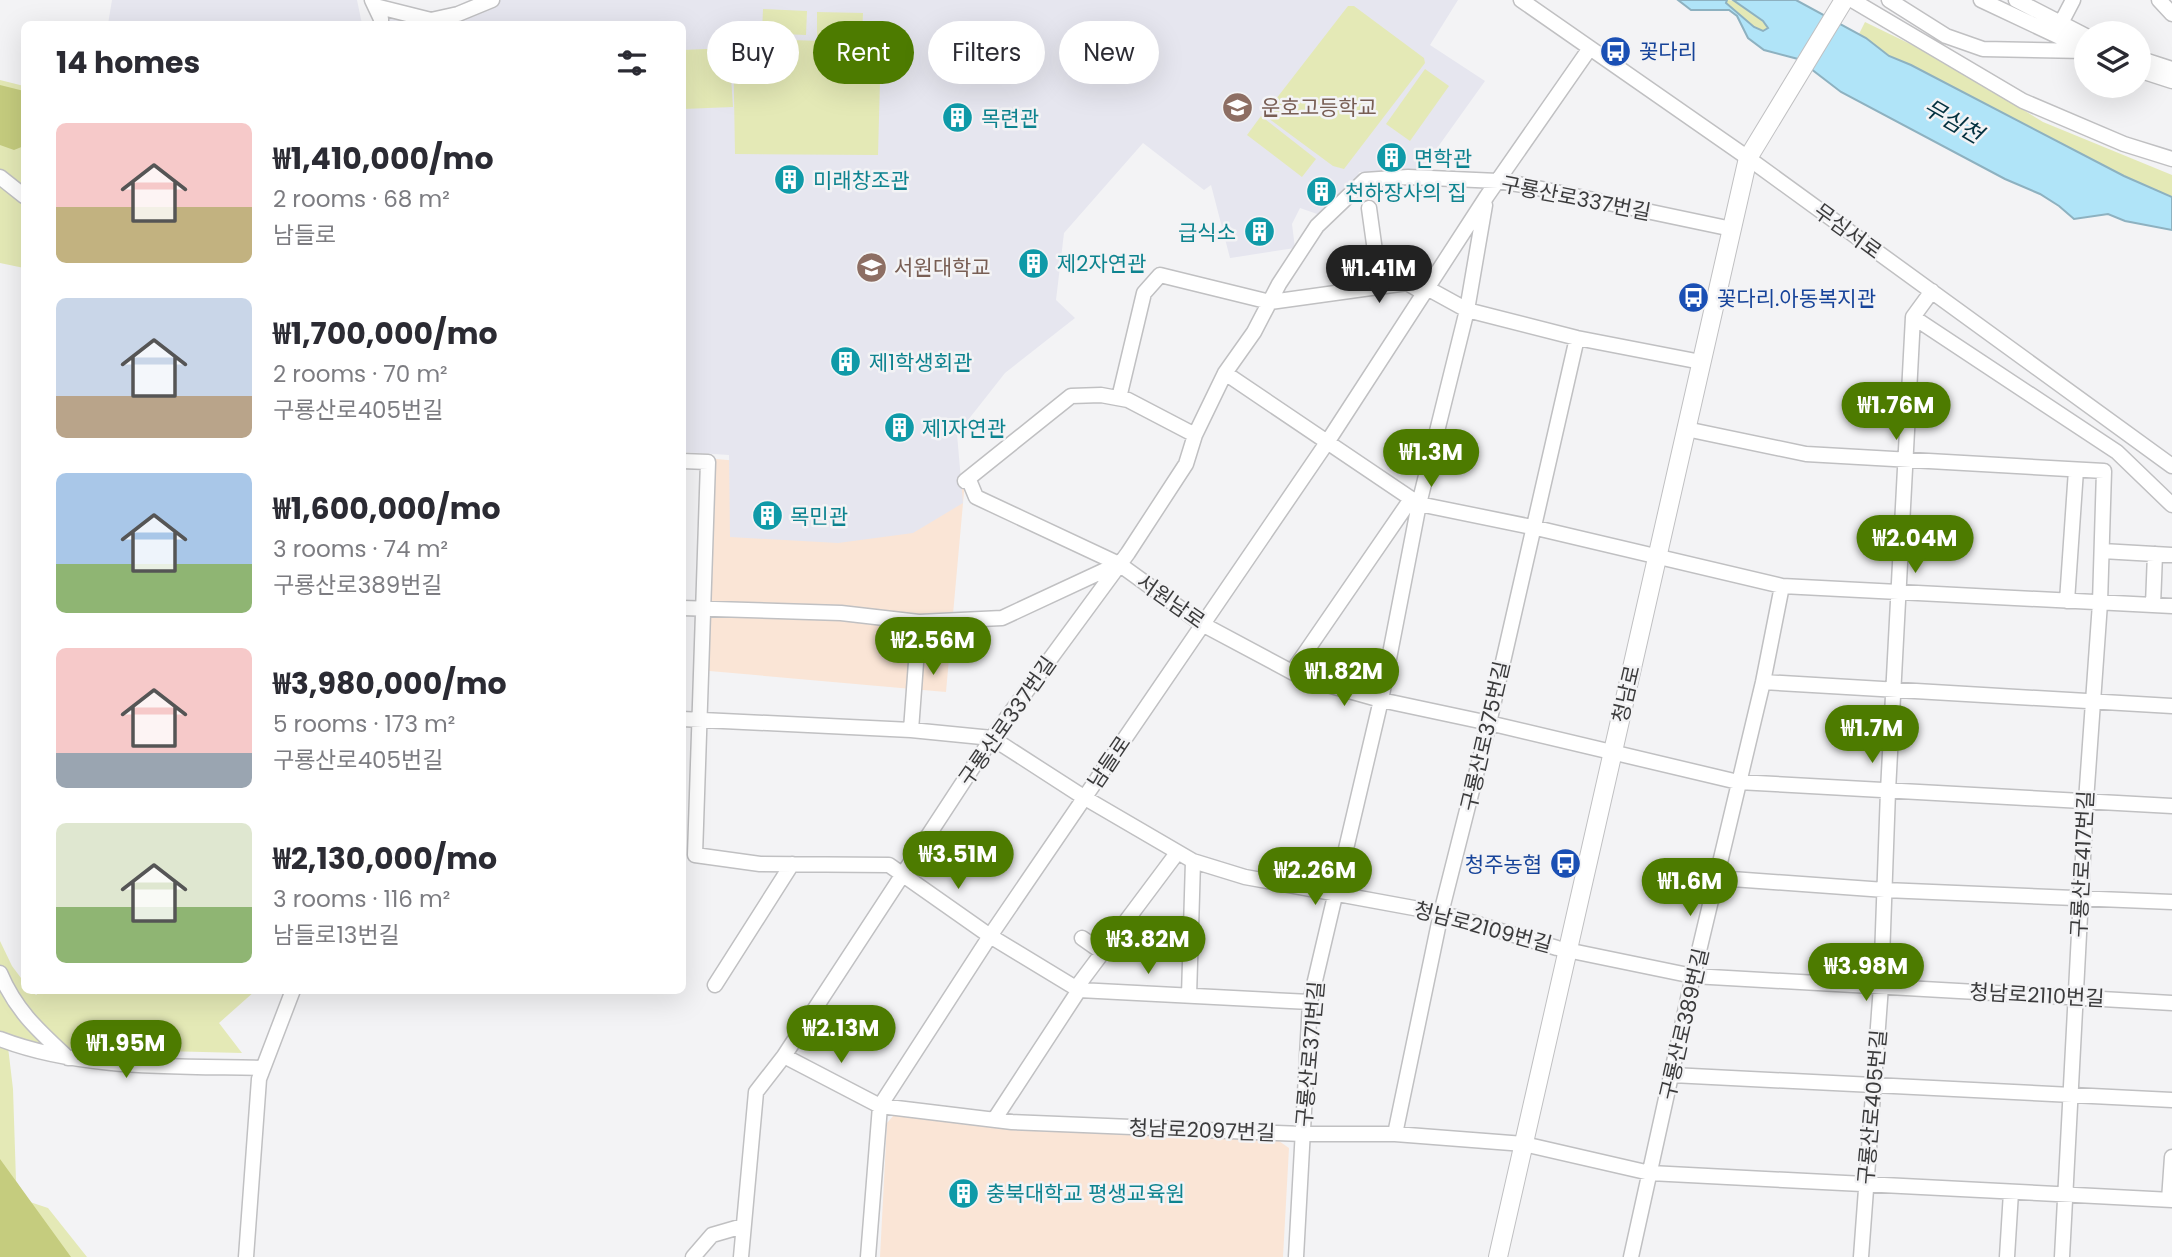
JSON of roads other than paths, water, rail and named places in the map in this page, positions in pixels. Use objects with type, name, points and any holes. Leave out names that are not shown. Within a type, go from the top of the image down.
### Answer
[{"type":"main road","name":"청남로","points":[[1498,1257],[1748,158],[1844,0]]},
{"type":"street","points":[[373,3],[430,20],[458,14],[492,0]]},
{"type":"street","name":"무심서로","points":[[1521,0],[1748,158],[2172,466]]},
{"type":"street","points":[[1852,0],[2023,101],[2124,144],[2172,159]]},
{"type":"street","points":[[1889,0],[1946,36],[1983,49],[2074,50]]},
{"type":"street","points":[[1981,0],[2074,44]]},
{"type":"street","points":[[2015,0],[2074,30]]},
{"type":"street","points":[[2061,23],[2073,0]]},
{"type":"street","points":[[2159,0],[2172,14]]},
{"type":"street","points":[[373,3],[380,21]]},
{"type":"street","name":"남들로","points":[[867,1257],[880,1106],[990,936],[1328,441],[1487,196],[1590,48]]},
{"type":"street","points":[[2151,62],[2172,69]]},
{"type":"street","points":[[2151,74],[2172,81]]},
{"type":"street","points":[[2124,144],[2172,150]]},
{"type":"street","points":[[0,177],[21,194]]},
{"type":"street","name":"구룡산로337번길","points":[[741,1257],[756,1092],[785,1056],[992,738],[1119,564],[1186,464],[1195,435],[1225,373],[1254,332],[1317,226],[1365,180],[1408,177],[1498,181],[1732,229]]},
{"type":"street","name":"구룡산로371번길","points":[[1296,1257],[1310,1002],[1381,699],[1415,502],[1467,310],[1487,196]]},
{"type":"street","points":[[1369,208],[1380,287]]},
{"type":"street","points":[[1119,398],[1143,293],[1160,275],[1270,302],[1407,284],[1467,310],[1577,338],[1701,362]]},
{"type":"street","points":[[1932,291],[1913,317],[2117,452],[2172,505]]},
{"type":"street","name":"구룡산로405번길","points":[[1861,1257],[1881,986],[1888,791],[1913,317]]},
{"type":"street","name":"구룡산로375번길","points":[[1395,1134],[1441,913],[1489,723],[1577,338]]},
{"type":"street","points":[[1225,373],[1415,502],[1782,586],[2172,606]]},
{"type":"street","points":[[1119,564],[976,497],[969,480],[965,481],[1070,396],[1101,395],[1128,400],[1195,435]]},
{"type":"street","points":[[1686,429],[1805,454],[2076,470],[2104,471],[2117,452]]},
{"type":"street","points":[[686,461],[708,462],[695,855],[760,864],[889,865],[990,936],[1077,989],[1310,1002]]},
{"type":"street","points":[[2067,601],[2076,470]]},
{"type":"street","name":"구룡산로417번길","points":[[2062,1257],[2080,897],[2101,603],[2104,471]]},
{"type":"street","points":[[1292,672],[1415,502]]},
{"type":"street","points":[[2102,551],[2172,555]]},
{"type":"street","points":[[2153,605],[2155,554]]},
{"type":"street","name":"서원남로","points":[[686,608],[841,613],[919,622],[1002,618],[1119,564],[1202,624],[1303,678],[1381,699],[1738,782],[2172,806]]},
{"type":"street","name":"구룡산로389번길","points":[[1631,1257],[1693,976],[1763,682],[1782,586]]},
{"type":"street","points":[[911,730],[919,622]]},
{"type":"street","points":[[1763,682],[2172,706]]},
{"type":"street","points":[[686,719],[911,730],[992,738]]},
{"type":"street","name":"청남로2109번길","points":[[992,738],[1085,799],[1192,860],[1245,877],[1441,913],[1568,949]]},
{"type":"street","points":[[994,1120],[1102,952],[1177,853]]},
{"type":"street","points":[[1189,996],[1192,860]]},
{"type":"street","points":[[715,985],[792,864]]},
{"type":"street","points":[[1718,878],[1885,890],[2172,902]]},
{"type":"street","points":[[1082,938],[1102,952]]},
{"type":"street","name":"청남로2110번길","points":[[1568,949],[1693,976],[2172,1003]]},
{"type":"street","points":[[0,973],[9,995],[29,1022],[68,1058]]},
{"type":"street","points":[[246,1257],[258,1079],[291,994]]},
{"type":"street","points":[[0,1039],[41,1053],[68,1058],[181,1066],[262,1068]]},
{"type":"street","points":[[785,1056],[880,1106]]},
{"type":"street","points":[[1672,1075],[2172,1100]]},
{"type":"street","name":"청남로2097번길","points":[[880,1106],[994,1120],[1303,1134],[1395,1134],[1524,1144],[1650,1173],[2171,1200]]},
{"type":"street","points":[[2171,1200],[2172,1157]]},
{"type":"street","points":[[2007,1257],[2011,1192]]},
{"type":"street","points":[[693,1257],[712,1235],[743,1226]]},
{"type":"water","name":"무심천","points":[[1678,0],[1727,0],[1726,3],[1754,27],[1763,31],[1768,28],[1763,21],[1733,0],[1796,0],[1866,38],[1889,56],[2124,176],[2172,197],[2172,230],[2125,221],[2108,214],[2074,219],[2040,194],[2005,179],[1841,92],[1798,59],[1764,50],[1748,38],[1737,16],[1729,10],[1691,10]]},
{"type":"place","name":"꽃다리","points":[[1616,51]]},
{"type":"place","name":"운호고등학교","points":[[1238,107]]},
{"type":"place","name":"목련관","points":[[958,118]]},
{"type":"place","name":"면학관","points":[[1391,158]]},
{"type":"place","name":"미래창조관","points":[[790,180]]},
{"type":"place","name":"천하장사의 집","points":[[1322,192]]},
{"type":"place","name":"급식소","points":[[1259,232]]},
{"type":"place","name":"제2자연관","points":[[1034,263]]},
{"type":"place","name":"서원대학교","points":[[871,267]]},
{"type":"place","name":"꽃다리.아동복지관","points":[[1694,298]]},
{"type":"place","name":"제1학생회관","points":[[846,362]]},
{"type":"place","name":"제1자연관","points":[[899,428]]},
{"type":"place","name":"목민관","points":[[767,516]]},
{"type":"place","name":"청주농협","points":[[1565,864]]},
{"type":"place","name":"충북대학교 평생교육원","points":[[963,1193]]}]
